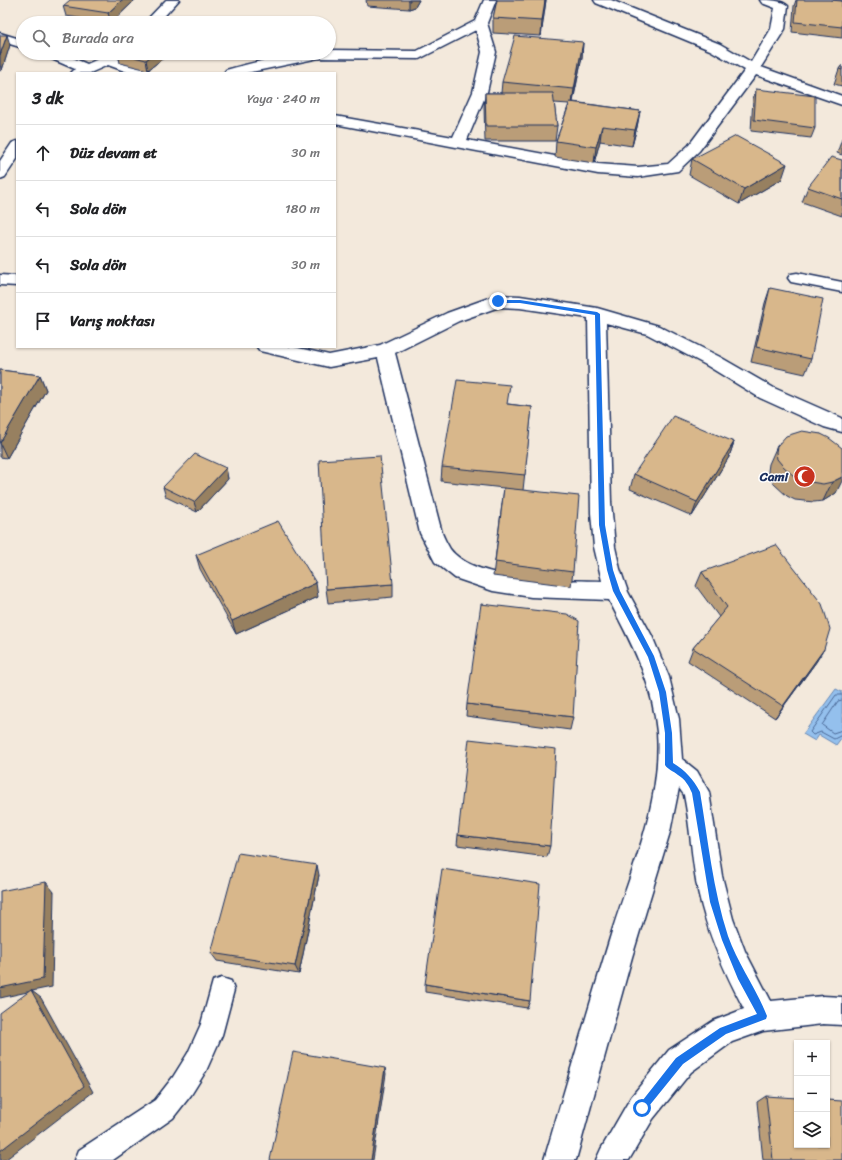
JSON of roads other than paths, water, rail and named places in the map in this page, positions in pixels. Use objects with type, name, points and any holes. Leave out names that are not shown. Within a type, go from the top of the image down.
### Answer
[{"type":"street","points":[[157,16],[172,0]]},
{"type":"street","points":[[336,54],[419,55],[480,23],[490,0]]},
{"type":"street","points":[[600,0],[715,47],[753,69],[842,101]]},
{"type":"street","points":[[336,120],[598,169],[638,172],[673,168],[694,148],[753,69],[778,29],[782,6],[766,0]]},
{"type":"street","points":[[458,142],[480,92],[488,52],[480,23]]},
{"type":"street","points":[[0,38],[16,42]]},
{"type":"street","points":[[62,60],[82,71],[106,60]]},
{"type":"street","points":[[119,60],[141,72]]},
{"type":"street","points":[[235,72],[287,60]]},
{"type":"street","points":[[0,174],[16,148]]},
{"type":"street","points":[[797,278],[842,287]]},
{"type":"street","points":[[270,348],[329,361],[385,350],[453,317],[498,301],[520,302],[597,314],[653,330],[713,361],[767,393],[830,422],[842,425]]},
{"type":"street","points":[[560,1160],[662,812],[669,765],[669,733],[662,692],[651,656],[617,591],[610,570],[602,525],[597,314]]},
{"type":"street","points":[[385,350],[431,532],[443,556],[463,572],[493,582],[531,588],[617,591]]},
{"type":"street","points":[[669,765],[681,772],[696,792],[714,902],[725,938],[738,970],[763,1016]]},
{"type":"street","points":[[612,1160],[642,1108],[680,1061],[723,1031],[763,1016],[823,1010],[842,1011]]},
{"type":"lane","points":[[89,1160],[164,1110],[182,1086],[197,1062],[213,1026],[222,990]]},
{"type":"water","points":[[836,689],[842,692],[842,737],[836,745],[819,735],[815,741],[803,734]]},
{"type":"place","name":"Cami","points":[[804,476]]}]
